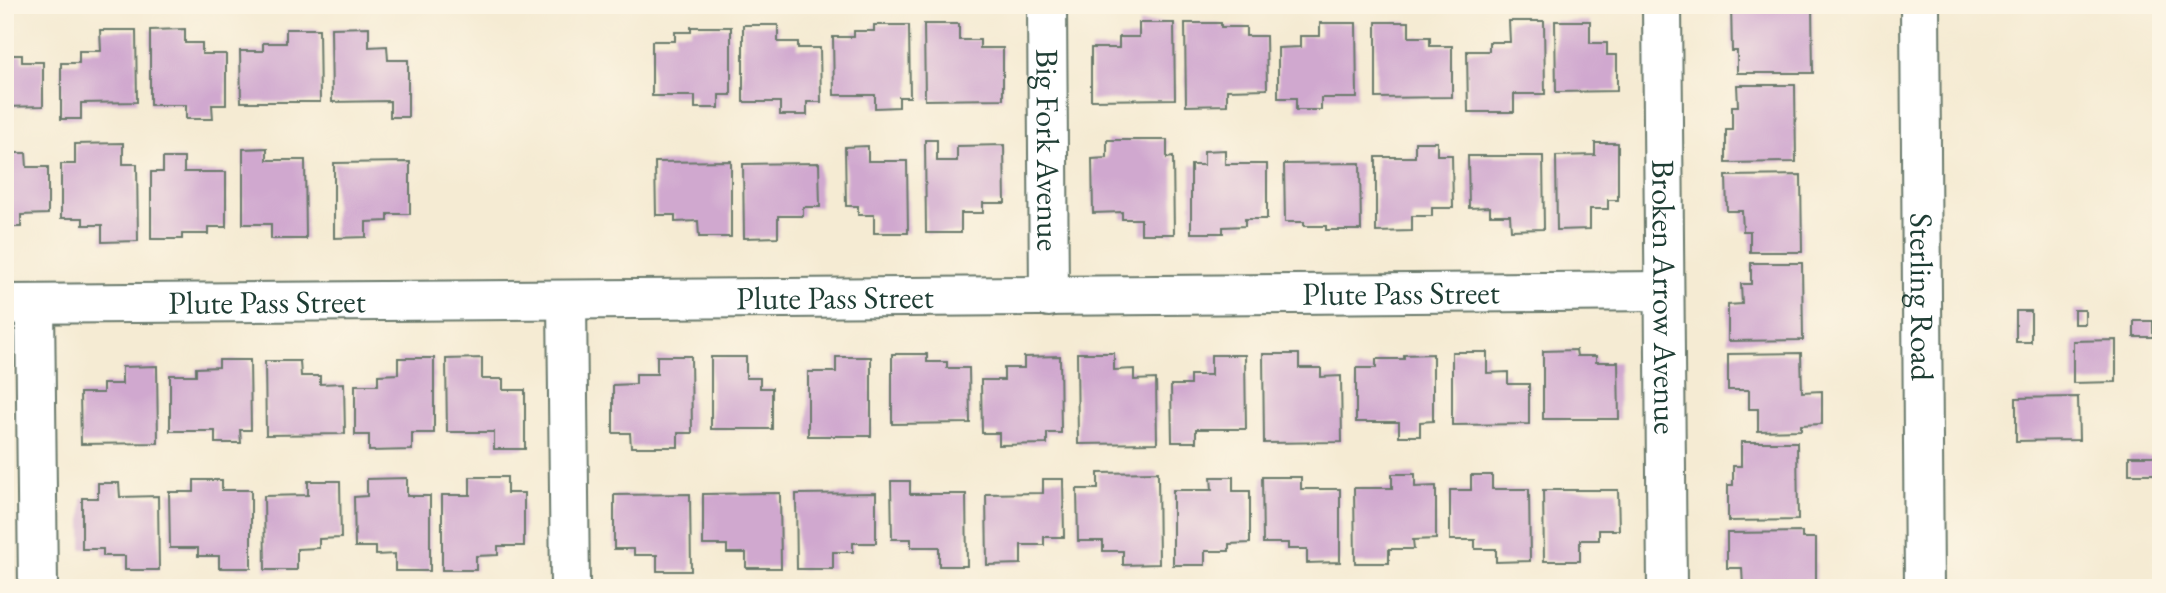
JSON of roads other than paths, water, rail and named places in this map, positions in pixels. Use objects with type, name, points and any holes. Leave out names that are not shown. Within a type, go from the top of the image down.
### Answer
[{"type":"street","name":"Big Fork Avenue","points":[[1047,5],[1049,297]]},
{"type":"street","name":"Broken Arrow Avenue","points":[[1662,5],[1667,588]]},
{"type":"street","name":"Sterling Road","points":[[1920,5],[1924,588]]},
{"type":"street","name":"Plute Pass Street","points":[[20,304],[1664,291]]},
{"type":"street","points":[[567,300],[570,588]]},
{"type":"street","points":[[20,304],[38,588]]}]
